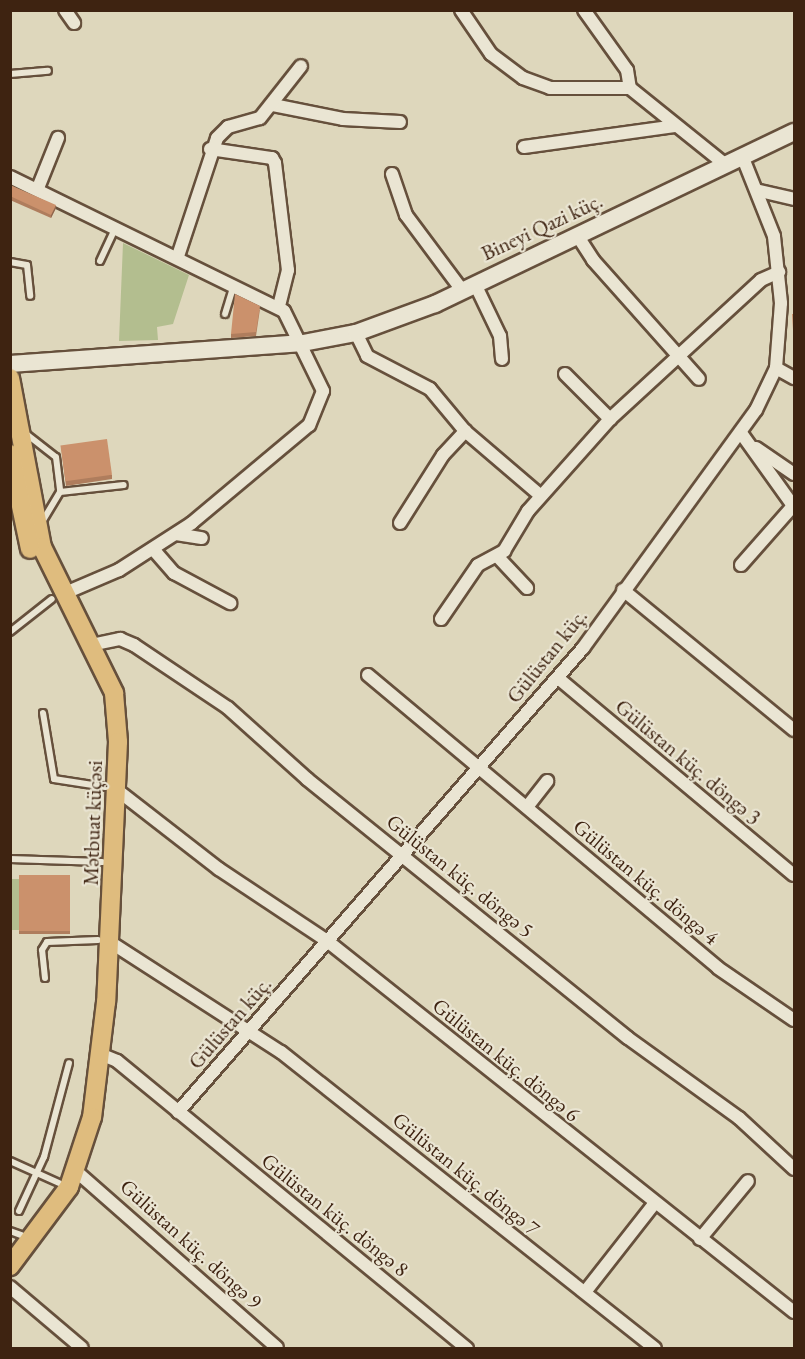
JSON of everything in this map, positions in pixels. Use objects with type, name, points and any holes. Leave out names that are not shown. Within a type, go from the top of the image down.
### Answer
[{"type":"main road","name":"Bineyi Qazi küç.","points":[[10,364],[303,342],[356,333],[469,287],[795,132]]},
{"type":"main road","name":"Mətbuat küçəsi","points":[[10,378],[39,531],[58,597],[101,695],[111,788]]},
{"type":"main road","name":"Mətbuat küçəsi","points":[[10,454],[30,548],[58,597],[91,645],[116,704],[104,941],[94,1053],[67,1174],[10,1266]]},
{"type":"main road","name":"Mətbuat küçəsi","points":[[14,1238],[67,1174]]},
{"type":"street","points":[[65,10],[74,22]]},
{"type":"street","points":[[461,10],[491,54],[523,78],[550,88],[630,88],[727,166]]},
{"type":"street","points":[[584,10],[627,70],[630,88]]},
{"type":"street","points":[[178,256],[191,228],[210,149],[228,127],[254,122],[273,105],[301,66]]},
{"type":"street","points":[[273,105],[343,119],[400,122]]},
{"type":"street","points":[[524,147],[675,126]]},
{"type":"street","points":[[38,188],[58,138]]},
{"type":"street","points":[[210,149],[272,158],[275,163],[288,278],[279,307]]},
{"type":"street","name":"Gülüstan küç.","points":[[178,1112],[251,1031],[400,853],[558,678],[741,433],[776,368],[779,272],[760,191],[743,158]]},
{"type":"street","points":[[392,174],[406,215],[469,287],[500,336],[502,359]]},
{"type":"street","points":[[10,177],[38,188],[279,307],[303,342],[306,362],[323,391],[314,418],[176,534],[153,549],[58,597]]},
{"type":"street","points":[[760,191],[795,200]]},
{"type":"street","points":[[578,235],[593,260],[699,379]]},
{"type":"street","points":[[441,619],[478,565],[497,556],[541,495],[610,419],[681,357],[761,280],[779,272]]},
{"type":"street","points":[[356,333],[367,357],[430,389],[465,430],[541,495]]},
{"type":"street","points":[[776,368],[795,378]]},
{"type":"street","points":[[565,374],[610,419]]},
{"type":"street","points":[[400,523],[443,454],[465,430]]},
{"type":"street","points":[[741,433],[756,448],[795,474]]},
{"type":"street","points":[[741,565],[794,506],[770,480],[756,448]]},
{"type":"street","points":[[176,534],[202,538]]},
{"type":"street","points":[[153,549],[174,573],[230,603]]},
{"type":"street","points":[[497,556],[527,588]]},
{"type":"street","points":[[623,590],[795,730]]},
{"type":"street","name":"Gülüstan küç. döngə 5","points":[[91,645],[120,639],[196,685],[628,1038],[739,1118],[795,1169]]},
{"type":"street","name":"Gülüstan küç. döngə 4","points":[[368,675],[718,969],[795,1020]]},
{"type":"street","name":"Gülüstan küç. döngə 3","points":[[558,678],[795,875]]},
{"type":"street","points":[[526,807],[548,782]]},
{"type":"street","name":"Gülüstan küç. döngə 6","points":[[111,788],[326,940],[654,1204],[795,1312]]},
{"type":"street","name":"Gülüstan küç. döngə 7","points":[[104,941],[251,1031],[655,1348]]},
{"type":"street","name":"Gülüstan küç. döngə 8","points":[[94,1053],[117,1061],[467,1348]]},
{"type":"street","name":"Gülüstan küç. döngə 9","points":[[67,1174],[277,1348]]},
{"type":"street","points":[[700,1239],[748,1181]]},
{"type":"street","points":[[585,1292],[654,1204]]},
{"type":"street","points":[[10,1287],[82,1348]]},
{"type":"lane","points":[[10,74],[48,71]]},
{"type":"lane","points":[[100,261],[116,226]]},
{"type":"lane","points":[[10,262],[27,265],[30,296]]},
{"type":"lane","points":[[225,314],[233,286]]},
{"type":"lane","points":[[19,430],[56,457],[60,492],[39,531]]},
{"type":"lane","points":[[60,492],[124,485]]},
{"type":"lane","points":[[10,632],[58,597]]},
{"type":"lane","points":[[43,713],[54,779],[111,788]]},
{"type":"lane","points":[[10,859],[108,862]]},
{"type":"lane","points":[[45,978],[42,950],[47,942],[104,941]]},
{"type":"lane","points":[[19,1211],[38,1172],[69,1063]]},
{"type":"lane","points":[[10,1161],[38,1172],[67,1174]]},
{"type":"green space","points":[[123,243],[189,275],[173,324],[157,327],[158,340],[119,341]]},
{"type":"green space","points":[[10,879],[19,879],[19,930],[10,930]]},
{"type":"building","points":[[10,185],[56,205],[51,215],[10,196]]},
{"type":"building","points":[[235,294],[260,306],[256,332],[231,334]]},
{"type":"building","points":[[792,314],[795,314],[795,363]]},
{"type":"building","points":[[107,439],[112,475],[65,481],[60,446]]},
{"type":"building","points":[[19,875],[70,875],[70,931],[19,931]]}]
